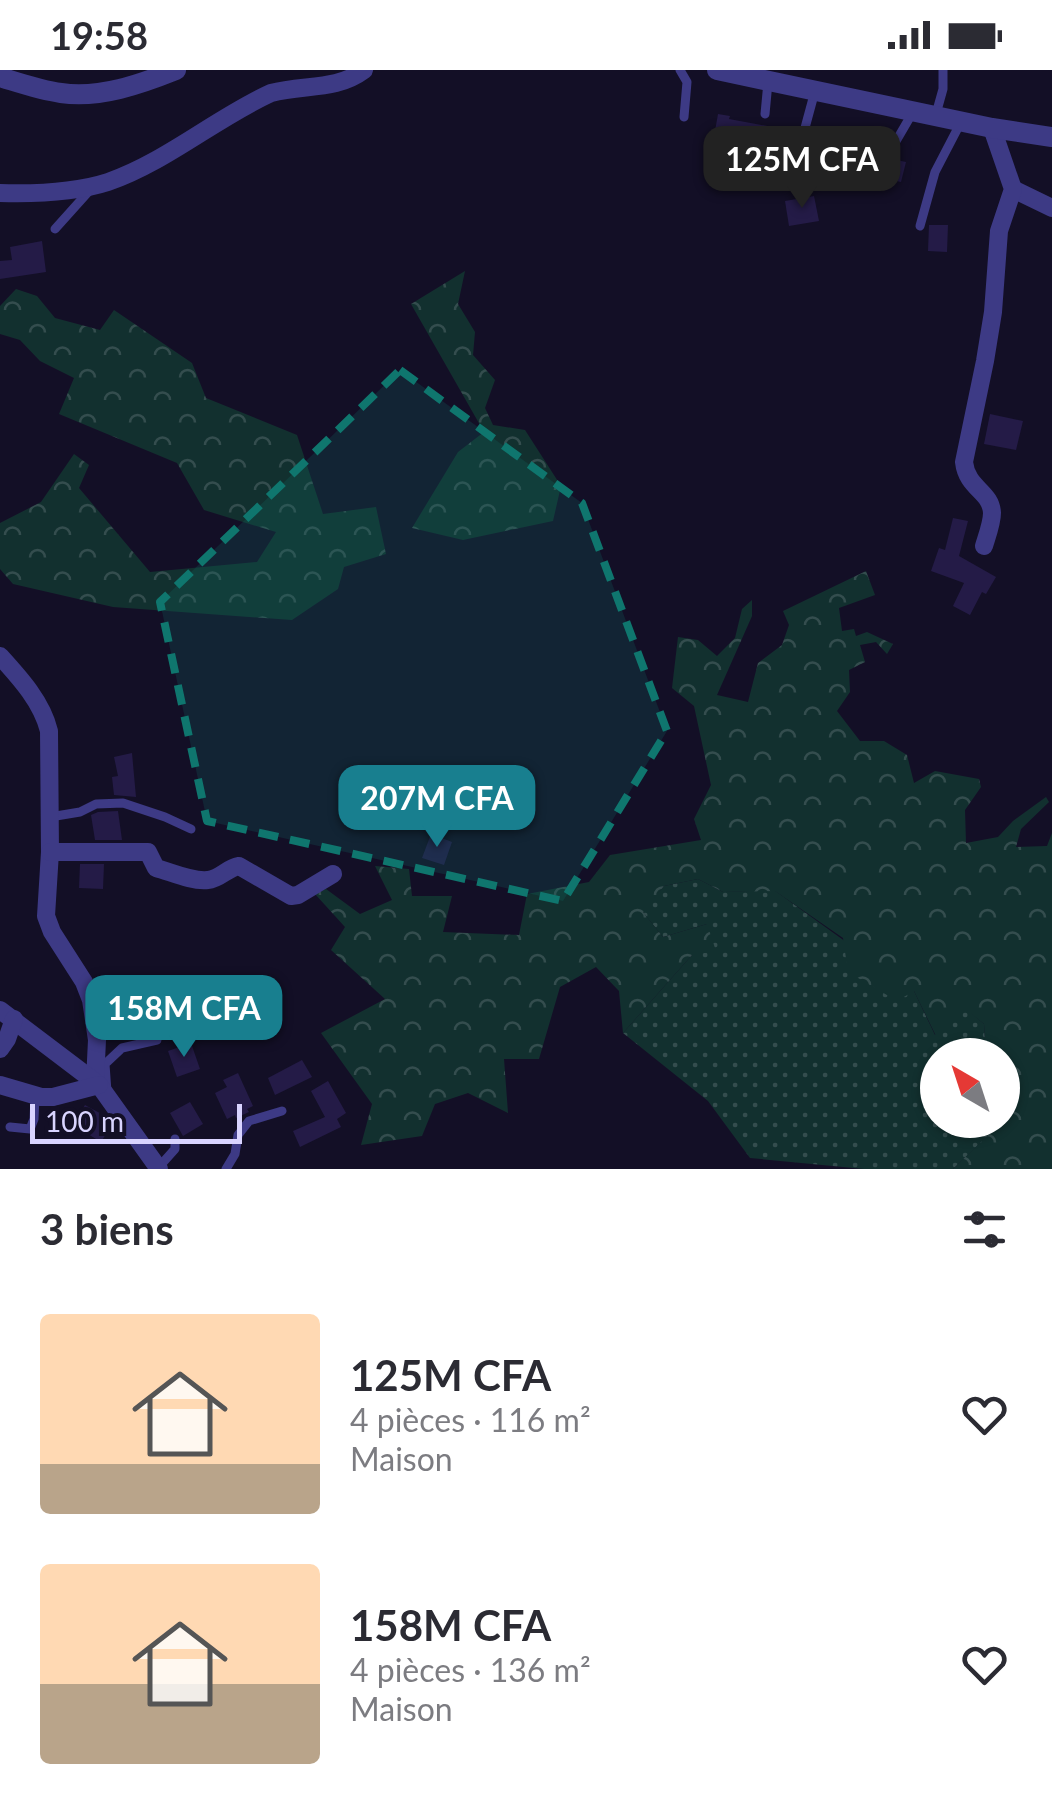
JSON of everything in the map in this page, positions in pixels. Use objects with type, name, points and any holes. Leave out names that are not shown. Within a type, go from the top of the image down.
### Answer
[{"type":"street","points":[[0,76],[61,94],[84,95],[120,89],[176,70]]},
{"type":"street","points":[[0,194],[94,186],[139,169],[271,93],[294,87],[337,85],[364,70]]},
{"type":"street","points":[[717,70],[770,76],[815,91],[1052,137]]},
{"type":"street","points":[[984,546],[992,515],[990,503],[969,482],[964,462],[986,361],[1000,231],[1013,189],[992,128]]},
{"type":"street","points":[[1013,189],[1052,208]]},
{"type":"street","points":[[0,656],[32,694],[47,721],[50,852],[46,916],[91,1000],[100,1087]]},
{"type":"street","points":[[50,852],[148,852],[156,868],[210,880],[240,866],[291,896],[334,874]]},
{"type":"street","points":[[7,1014],[100,1087],[159,1168]]},
{"type":"street","points":[[0,1049],[7,1038],[7,1014]]},
{"type":"street","points":[[0,1085],[53,1097],[100,1087]]},
{"type":"lane","points":[[680,70],[686,82],[684,118]]},
{"type":"lane","points":[[935,116],[943,89],[943,70]]},
{"type":"lane","points":[[765,114],[770,76]]},
{"type":"lane","points":[[799,150],[815,91]]},
{"type":"lane","points":[[892,148],[913,112]]},
{"type":"lane","points":[[920,226],[935,172],[961,122]]},
{"type":"lane","points":[[55,229],[94,186]]},
{"type":"lane","points":[[50,817],[80,812],[96,804],[123,803],[165,816],[191,830]]},
{"type":"lane","points":[[100,1087],[105,1064],[122,1048],[157,1040]]},
{"type":"lane","points":[[10,1127],[30,1128],[36,1096]]},
{"type":"lane","points":[[226,1169],[236,1154],[238,1136],[249,1121],[282,1111]]},
{"type":"lane","points":[[159,1168],[175,1149],[175,1139]]},
{"type":"highlighted area","points":[[400,370],[582,503],[667,731],[563,901],[207,821],[160,602]]},
{"type":"green space","points":[[465,271],[458,304],[475,332],[473,355],[495,380],[485,408],[493,425],[525,430],[561,486],[553,521],[463,540],[412,528],[458,452],[484,432],[411,304]]},
{"type":"green space","points":[[16,289],[37,296],[55,318],[100,330],[114,310],[192,363],[206,398],[297,435],[323,514],[376,507],[386,554],[344,567],[338,589],[292,620],[113,607],[13,584],[0,569],[0,523],[41,502],[74,454],[89,465],[79,488],[150,572],[257,562],[276,532],[204,510],[177,463],[59,414],[74,378],[40,361],[20,340],[0,334],[0,306]]},
{"type":"green space","points":[[866,571],[875,595],[839,608],[842,631],[854,629],[856,636],[867,632],[893,644],[887,654],[876,642],[860,645],[865,662],[849,670],[850,692],[837,711],[860,741],[884,741],[907,755],[914,783],[935,771],[979,779],[981,787],[965,810],[966,843],[998,837],[1046,797],[1049,802],[1021,829],[1016,847],[1047,846],[1052,833],[1052,1169],[953,1169],[985,1138],[1020,1138],[1020,1038],[985,1038],[984,1024],[964,1008],[936,1036],[914,991],[897,1001],[848,972],[843,938],[775,891],[723,892],[698,879],[664,886],[643,912],[663,937],[707,924],[716,951],[692,955],[623,1033],[619,991],[596,967],[560,987],[539,1059],[504,1059],[508,1113],[468,1093],[435,1104],[422,1136],[361,1145],[372,1104],[321,1033],[385,999],[331,950],[345,927],[315,894],[326,889],[360,914],[392,900],[375,866],[409,869],[412,896],[452,896],[443,932],[519,935],[527,894],[589,882],[610,855],[701,840],[694,819],[711,785],[694,706],[672,688],[678,637],[698,640],[717,656],[735,638],[742,609],[752,600],[752,616],[717,695],[748,702],[758,663],[782,645],[789,625],[783,611]]},
{"type":"green space","points":[[698,879],[723,892],[774,890],[914,991],[935,1035],[964,1007],[984,1024],[985,1038],[920,1038],[920,1138],[986,1138],[953,1169],[864,1169],[750,1158],[708,1101],[623,1033],[692,955],[707,924],[663,937],[642,911],[664,886]]},
{"type":"building","points":[[718,114],[789,130],[787,149],[760,146],[759,153],[743,151],[745,136],[715,131]]},
{"type":"building","points":[[843,129],[855,131],[850,152],[836,149],[834,161],[813,157],[818,132],[842,137]]},
{"type":"building","points":[[883,157],[906,162],[901,182],[878,177]]},
{"type":"building","points":[[814,196],[819,221],[789,226],[785,201]]},
{"type":"building","points":[[929,225],[948,225],[947,252],[928,251]]},
{"type":"building","points":[[42,241],[46,272],[0,279],[0,261],[12,260],[10,247]]},
{"type":"building","points":[[990,414],[1023,421],[1016,450],[984,444]]},
{"type":"building","points":[[953,518],[968,521],[959,556],[996,577],[986,594],[982,592],[970,615],[953,606],[964,583],[931,571],[939,548],[945,550]]},
{"type":"building","points":[[132,753],[136,797],[114,795],[112,777],[118,776],[114,757]]},
{"type":"building","points":[[118,811],[122,840],[95,840],[91,815]]},
{"type":"building","points":[[431,834],[452,842],[444,865],[422,858]]},
{"type":"building","points":[[80,864],[104,864],[103,889],[79,888]]},
{"type":"building","points":[[165,996],[171,1018],[147,1024],[142,1002]]},
{"type":"building","points":[[191,1043],[200,1069],[177,1077],[168,1051]]},
{"type":"building","points":[[302,1060],[312,1077],[275,1095],[268,1078]]},
{"type":"building","points":[[238,1073],[253,1106],[247,1109],[249,1112],[227,1119],[215,1093],[227,1087],[223,1080]]},
{"type":"building","points":[[328,1081],[346,1113],[337,1119],[341,1127],[300,1147],[293,1131],[325,1117],[311,1091]]},
{"type":"building","points":[[190,1102],[203,1124],[183,1136],[170,1113]]},
{"type":"building","points":[[85,1105],[112,1124],[101,1142],[73,1125]]}]
